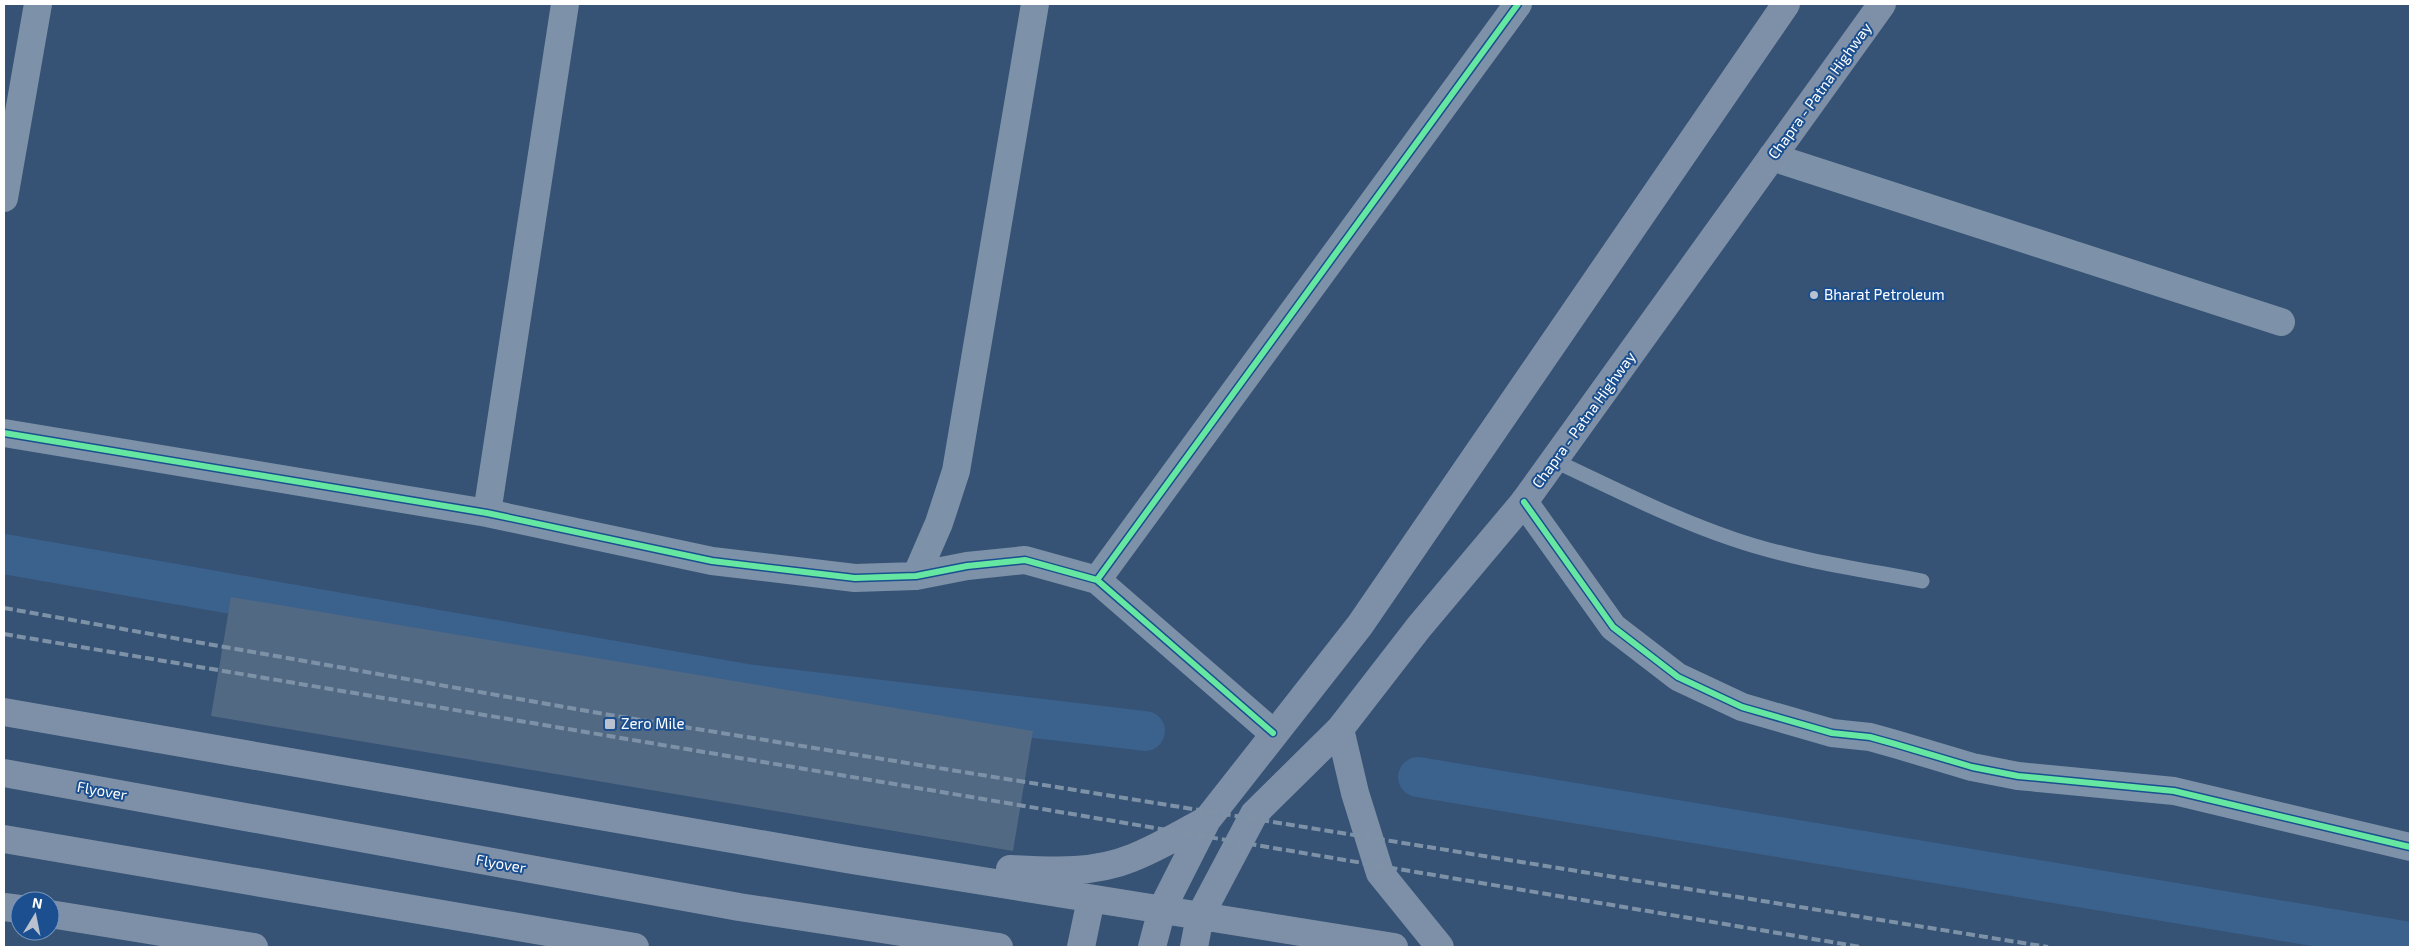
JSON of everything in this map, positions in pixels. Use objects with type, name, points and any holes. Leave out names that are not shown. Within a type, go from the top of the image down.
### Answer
[{"type":"highway","points":[[1153,943],[1162,909],[1207,820],[1360,625],[1786,4]]},
{"type":"highway","name":"Chapra - Patna Highway","points":[[1194,947],[1200,916],[1254,814],[1340,729],[1419,627],[1524,502],[1882,4]]},
{"type":"highway","points":[[4,712],[852,860],[1162,909],[1200,916],[1270,938],[1394,947]]},
{"type":"highway","points":[[1340,729],[1355,793],[1380,873],[1440,947]]},
{"type":"highway","name":"Flyover","points":[[4,773],[738,907],[999,947]]},
{"type":"highway","points":[[852,860],[1062,872],[1099,867],[1131,859],[1207,820]]},
{"type":"highway","points":[[4,839],[635,947]]},
{"type":"highway","points":[[1081,947],[1091,899]]},
{"type":"highway","points":[[60,916],[254,947]]},
{"type":"street","points":[[4,198],[38,4]]},
{"type":"street","points":[[487,513],[565,4]]},
{"type":"street","points":[[916,576],[939,523],[956,471],[1036,4]]},
{"type":"street","points":[[1097,580],[1518,4]]},
{"type":"street","points":[[1772,158],[2281,322]]},
{"type":"street","points":[[4,433],[487,513],[712,561],[855,578],[916,576],[967,566],[1025,560],[1097,580],[1274,733]]},
{"type":"street","points":[[1524,502],[1612,626],[1678,677],[1742,708],[1832,733],[1870,737],[1972,767],[2018,776],[2174,791],[2410,847]]},
{"type":"lane","points":[[1554,461],[1662,511],[1733,539],[1804,559],[1922,581]]},
{"type":"building","points":[[231,597],[1033,731],[1013,851],[211,716]]},
{"type":"waterway","points":[[4,554],[746,684],[1145,731]]},
{"type":"waterway","points":[[1418,777],[2410,942]]},
{"type":"railway","points":[[4,608],[610,715],[2048,947]]},
{"type":"railway","points":[[4,634],[1861,947]]},
{"type":"cycle path","points":[[1097,580],[1518,4]]},
{"type":"cycle path","points":[[4,433],[487,513],[712,561],[855,578],[916,576],[967,566],[1025,560],[1097,580],[1273,733]]},
{"type":"cycle path","points":[[1524,502],[1613,627],[1678,677],[1742,707],[1832,733],[1870,737],[1972,767],[2018,776],[2174,791],[2410,847]]},
{"type":"place","name":"Bharat Petroleum","points":[[1814,295]]},
{"type":"place","name":"Zero Mile","points":[[610,724]]}]
